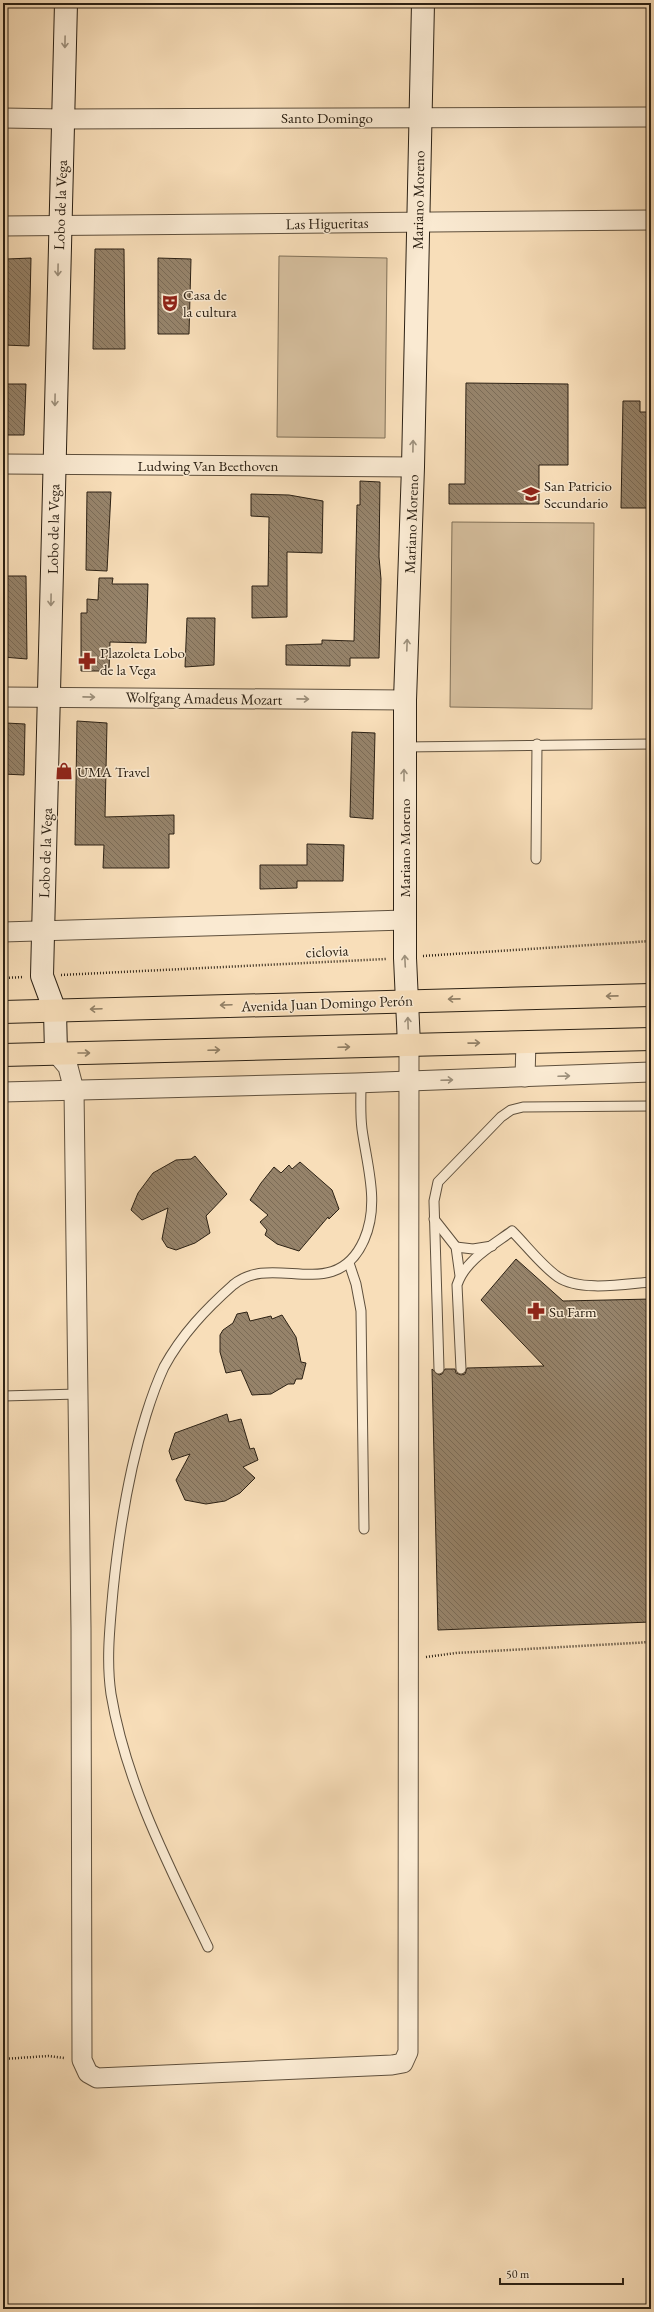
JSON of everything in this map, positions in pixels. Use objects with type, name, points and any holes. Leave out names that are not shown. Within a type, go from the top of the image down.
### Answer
[{"type":"main road","name":"Avenida Juan Domingo Perón","points":[[3,1012],[407,1000],[651,995]]},
{"type":"main road","points":[[3,1055],[651,1039]]},
{"type":"street","name":"Lobo de la Vega","points":[[56,1053],[55,1011],[42,976],[50,697],[59,226],[66,3]]},
{"type":"street","name":"Mariano Moreno","points":[[409,1045],[405,958],[404,747],[413,467],[417,222],[423,3]]},
{"type":"street","name":"Santo Domingo","points":[[3,118],[63,120],[420,116],[651,117]]},
{"type":"street","name":"Las Higueritas","points":[[3,226],[651,220]]},
{"type":"street","name":"Ludwing Van Beethoven","points":[[3,464],[413,467]]},
{"type":"street","name":"Wolfgang Amadeus Mozart","points":[[3,697],[405,700]]},
{"type":"street","points":[[3,932],[405,920]]},
{"type":"street","points":[[525,1077],[526,1042]]},
{"type":"street","points":[[56,1053],[68,1067],[74,1090],[78,1394],[82,2060],[88,2073],[97,2078],[403,2063],[408,2052],[410,1659],[409,1045]]},
{"type":"street","points":[[3,1092],[408,1082],[651,1072]]},
{"type":"lane","points":[[404,747],[537,744],[651,744]]},
{"type":"lane","points":[[536,858],[537,744]]},
{"type":"lane","points":[[208,1947],[151,1829],[121,1740],[111,1692],[108,1641],[119,1533],[135,1450],[163,1369],[180,1340],[197,1319],[244,1276],[264,1273],[316,1276],[332,1273],[349,1263],[364,1241],[373,1194],[362,1128],[361,1083]]},
{"type":"lane","points":[[439,1369],[434,1219],[435,1196],[438,1182],[500,1117],[511,1110],[535,1106],[651,1106]]},
{"type":"lane","points":[[434,1219],[456,1247],[460,1276]]},
{"type":"lane","points":[[460,1369],[457,1285],[460,1276],[469,1264],[512,1231],[558,1277],[571,1283],[592,1286],[651,1282]]},
{"type":"lane","points":[[456,1247],[473,1249],[493,1245]]},
{"type":"lane","points":[[349,1263],[356,1284],[361,1311],[364,1529]]},
{"type":"lane","points":[[3,1396],[78,1394]]},
{"type":"path","name":"ciclovia","points":[[3,978],[405,958],[651,941]]},
{"type":"path","points":[[410,1659],[456,1653],[651,1642]]},
{"type":"path","points":[[3,2059],[48,2056],[82,2060]]},
{"type":"shaded area","points":[[279,256],[387,258],[385,438],[277,437]]},
{"type":"shaded area","points":[[452,522],[594,523],[592,709],[450,707]]},
{"type":"building","points":[[95,249],[124,249],[125,349],[93,349]]},
{"type":"building","points":[[31,258],[29,346],[4,345],[7,259]]},
{"type":"building","points":[[158,258],[191,259],[189,334],[158,334]]},
{"type":"building","points":[[466,383],[568,384],[568,465],[539,465],[539,504],[449,504],[449,484],[465,484]]},
{"type":"building","points":[[3,384],[26,384],[24,435],[3,435]]},
{"type":"building","points":[[623,401],[640,401],[640,412],[651,412],[651,508],[621,508]]},
{"type":"building","points":[[360,481],[380,482],[379,557],[381,579],[379,658],[350,658],[350,666],[286,665],[286,645],[322,644],[322,640],[354,641],[357,505],[360,505]]},
{"type":"building","points":[[87,492],[111,492],[107,571],[86,570]]},
{"type":"building","points":[[251,494],[289,495],[323,501],[322,553],[287,552],[287,617],[252,618],[252,586],[268,586],[269,517],[251,516]]},
{"type":"building","points":[[3,576],[26,576],[27,659],[3,657]]},
{"type":"building","points":[[99,578],[113,578],[112,584],[148,584],[146,643],[110,642],[109,671],[81,671],[81,613],[87,613],[87,599],[98,600]]},
{"type":"building","points":[[187,618],[215,618],[214,665],[185,667]]},
{"type":"building","points":[[77,721],[107,723],[105,817],[174,815],[174,834],[169,834],[169,868],[103,868],[104,845],[75,845]]},
{"type":"building","points":[[6,723],[25,724],[24,775],[3,774],[3,729],[6,729]]},
{"type":"building","points":[[352,732],[375,733],[373,819],[350,817]]},
{"type":"building","points":[[307,844],[344,845],[343,881],[297,881],[297,888],[260,889],[260,865],[307,865]]},
{"type":"building","points":[[195,1156],[227,1194],[206,1216],[210,1233],[195,1243],[176,1250],[167,1247],[162,1239],[168,1208],[142,1220],[131,1210],[138,1193],[153,1173],[176,1160],[191,1159]]},
{"type":"building","points":[[300,1162],[332,1190],[339,1209],[329,1219],[328,1217],[299,1251],[277,1244],[265,1235],[267,1230],[260,1222],[268,1215],[250,1200],[274,1167],[281,1173],[289,1165],[292,1169]]},
{"type":"building","points":[[516,1259],[563,1301],[651,1299],[651,1622],[438,1630],[432,1369],[439,1375],[442,1374],[445,1369],[455,1369],[456,1373],[461,1375],[465,1374],[467,1368],[544,1366],[481,1300]]},
{"type":"building","points":[[247,1312],[250,1321],[271,1316],[272,1319],[282,1315],[296,1337],[301,1362],[306,1363],[302,1379],[296,1379],[294,1384],[288,1384],[271,1394],[252,1395],[241,1370],[226,1373],[220,1352],[220,1335],[223,1330],[233,1323],[237,1314]]},
{"type":"building","points":[[227,1414],[229,1422],[241,1419],[250,1449],[254,1448],[258,1460],[243,1467],[255,1478],[240,1493],[225,1501],[206,1504],[185,1500],[176,1480],[190,1454],[172,1460],[169,1451],[175,1433]]},
{"type":"place","name":"Casa de la cultura","points":[[170,303]]},
{"type":"place","name":"San Patricio Secundario","points":[[531,494]]},
{"type":"place","name":"Plazoleta Lobo de la Vega","points":[[87,661]]},
{"type":"place","name":"UMA Travel","points":[[64,771]]},
{"type":"place","name":"Su Farm","points":[[536,1311]]}]
